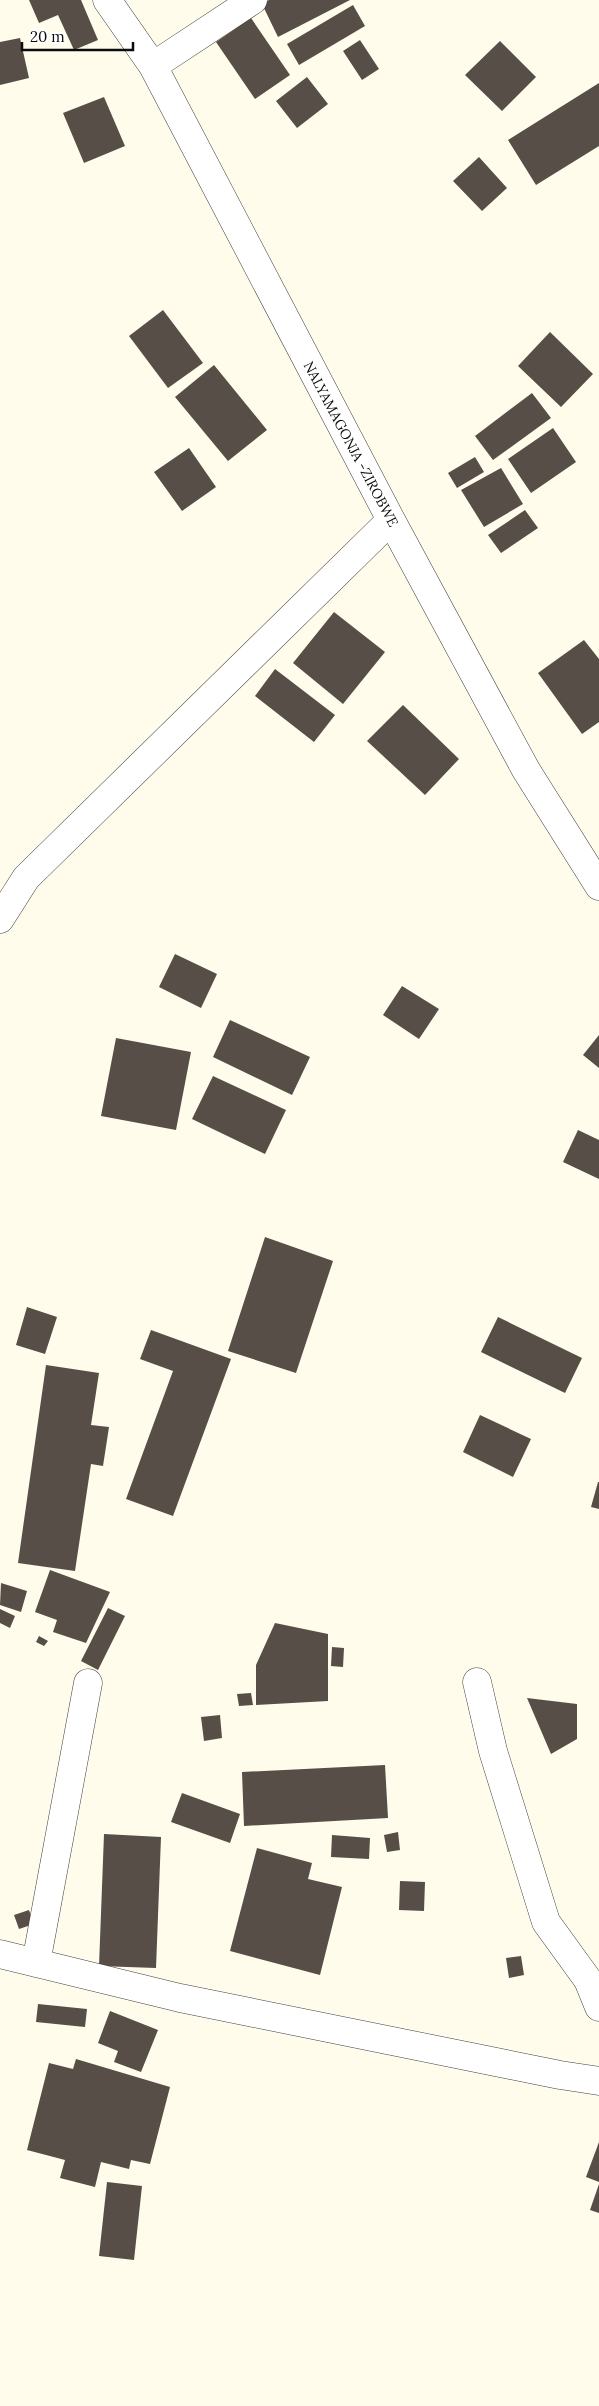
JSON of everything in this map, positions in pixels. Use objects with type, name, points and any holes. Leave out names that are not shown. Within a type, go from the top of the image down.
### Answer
[{"type":"street","name":"NALYAMAGONJA -ZIROBWE","points":[[107,0],[153,66],[391,520],[526,770],[599,886]]},
{"type":"street","points":[[153,66],[253,0]]},
{"type":"street","points":[[0,919],[26,878],[391,520]]},
{"type":"street","points":[[477,1682],[493,1751],[546,1922],[588,1980],[599,2007]]},
{"type":"street","points":[[36,1963],[88,1684]]},
{"type":"street","points":[[0,1954],[180,1998],[560,2075],[599,2081]]},
{"type":"building","points":[[29,0],[81,0],[98,40],[74,50],[58,15],[39,23]]},
{"type":"building","points":[[269,0],[350,0],[278,37],[262,4]]},
{"type":"building","points":[[353,5],[365,26],[299,65],[287,44]]},
{"type":"building","points":[[251,18],[290,75],[255,99],[216,42]]},
{"type":"building","points":[[20,38],[29,78],[0,85],[0,42]]},
{"type":"building","points":[[360,40],[379,69],[362,80],[343,51]]},
{"type":"building","points":[[500,41],[536,77],[502,111],[465,75]]},
{"type":"building","points":[[307,77],[328,104],[297,128],[276,101]]},
{"type":"building","points":[[599,83],[599,146],[536,185],[508,140]]},
{"type":"building","points":[[104,97],[125,146],[84,163],[63,113]]},
{"type":"building","points":[[479,157],[507,188],[482,211],[453,181]]},
{"type":"building","points":[[163,310],[203,363],[168,388],[129,336]]},
{"type":"building","points":[[550,332],[593,374],[561,407],[518,366]]},
{"type":"building","points":[[214,365],[267,430],[228,461],[175,397]]},
{"type":"building","points":[[532,393],[551,418],[493,460],[475,436]]},
{"type":"building","points":[[553,428],[576,462],[531,493],[508,459]]},
{"type":"building","points":[[189,448],[216,487],[182,511],[154,472]]},
{"type":"building","points":[[475,457],[484,472],[457,488],[448,473]]},
{"type":"building","points":[[501,468],[523,504],[484,527],[461,490]]},
{"type":"building","points":[[525,510],[538,528],[501,553],[488,535]]},
{"type":"building","points":[[334,612],[385,652],[343,704],[293,663]]},
{"type":"building","points":[[584,640],[599,659],[599,722],[582,734],[538,673]]},
{"type":"building","points":[[275,669],[335,715],[314,742],[255,696]]},
{"type":"building","points":[[403,705],[459,759],[425,795],[367,741]]},
{"type":"building","points":[[175,954],[217,974],[201,1008],[159,987]]},
{"type":"building","points":[[402,986],[439,1009],[419,1039],[383,1015]]},
{"type":"building","points":[[230,1020],[310,1057],[292,1095],[213,1057]]},
{"type":"building","points":[[599,1035],[599,1068],[583,1055]]},
{"type":"building","points":[[116,1038],[191,1052],[176,1130],[101,1116]]},
{"type":"building","points":[[213,1076],[286,1110],[265,1154],[192,1119]]},
{"type":"building","points":[[578,1130],[599,1140],[599,1179],[563,1162]]},
{"type":"building","points":[[265,1237],[333,1261],[296,1373],[228,1351]]},
{"type":"building","points":[[27,1307],[57,1317],[45,1354],[16,1345]]},
{"type":"building","points":[[498,1317],[582,1358],[565,1393],[481,1352]]},
{"type":"building","points":[[151,1330],[231,1359],[173,1516],[126,1499],[173,1371],[140,1359]]},
{"type":"building","points":[[46,1365],[99,1373],[91,1425],[109,1427],[103,1466],[91,1464],[75,1571],[18,1563]]},
{"type":"building","points":[[480,1415],[531,1439],[513,1477],[463,1452]]},
{"type":"building","points":[[599,1482],[599,1509],[591,1507]]},
{"type":"building","points":[[50,1570],[110,1592],[86,1643],[53,1632],[57,1620],[35,1612]]},
{"type":"building","points":[[1,1583],[27,1591],[21,1612],[0,1605]]},
{"type":"building","points":[[108,1608],[125,1616],[98,1670],[81,1661]]},
{"type":"building","points":[[0,1609],[15,1616],[10,1628],[0,1623]]},
{"type":"building","points":[[275,1623],[328,1634],[328,1701],[256,1705],[256,1665]]},
{"type":"building","points":[[39,1636],[48,1641],[44,1646],[36,1642]]},
{"type":"building","points":[[332,1647],[344,1648],[343,1667],[331,1666]]},
{"type":"building","points":[[251,1693],[253,1705],[239,1706],[237,1694]]},
{"type":"building","points":[[527,1698],[577,1704],[577,1739],[551,1754]]},
{"type":"building","points":[[220,1715],[222,1738],[204,1741],[201,1717]]},
{"type":"building","points":[[385,1765],[388,1818],[244,1826],[242,1772]]},
{"type":"building","points":[[182,1793],[240,1814],[230,1843],[171,1822]]},
{"type":"building","points":[[398,1832],[400,1850],[387,1852],[384,1835]]},
{"type":"building","points":[[104,1834],[161,1837],[156,1968],[99,1966]]},
{"type":"building","points":[[332,1835],[370,1838],[369,1859],[331,1857]]},
{"type":"building","points":[[257,1848],[312,1863],[308,1879],[342,1887],[320,1975],[230,1951]]},
{"type":"building","points":[[400,1881],[425,1882],[424,1911],[399,1910]]},
{"type":"building","points":[[29,1910],[34,1924],[19,1929],[14,1915]]},
{"type":"building","points":[[521,1956],[524,1975],[509,1978],[506,1958]]},
{"type":"building","points":[[38,2004],[87,2009],[85,2027],[36,2022]]},
{"type":"building","points":[[110,2011],[158,2030],[141,2072],[114,2062],[118,2051],[98,2043]]},
{"type":"building","points":[[76,2059],[170,2087],[150,2164],[131,2160],[129,2169],[101,2162],[95,2187],[60,2178],[65,2160],[27,2150],[49,2063],[73,2069]]},
{"type":"building","points":[[599,2142],[599,2182],[586,2177]]},
{"type":"building","points":[[107,2182],[142,2186],[134,2260],[99,2256]]},
{"type":"building","points":[[599,2184],[599,2213],[590,2210]]}]
